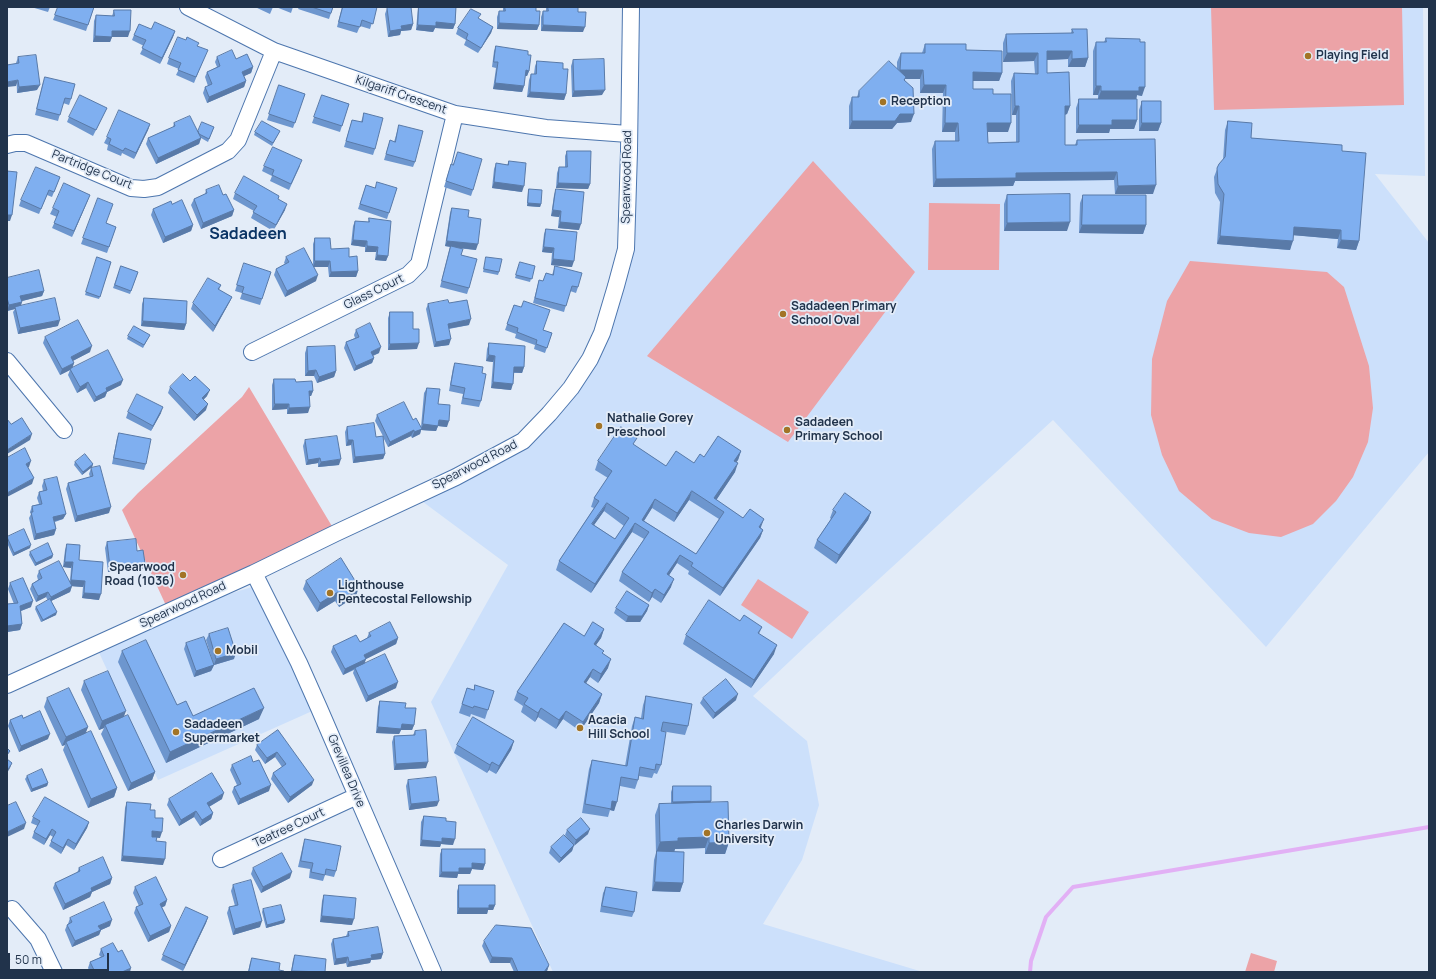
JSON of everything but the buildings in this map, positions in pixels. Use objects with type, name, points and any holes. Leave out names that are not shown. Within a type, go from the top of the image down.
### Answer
[{"type":"street","name":"Kilgariff Crescent","points":[[188,7],[274,51],[456,114],[546,128],[628,134]]},
{"type":"street","name":"Spearwood Road","points":[[7,685],[254,573],[330,535],[456,477],[523,441],[549,414],[571,388],[590,359],[602,333],[626,249],[631,7]]},
{"type":"street","name":"Partridge Court","points":[[7,145],[15,142],[26,143],[131,188],[144,189],[158,187],[228,151],[238,140],[274,51]]},
{"type":"street","name":"Glass Court","points":[[252,352],[408,275],[419,264],[456,114]]},
{"type":"street","points":[[7,361],[64,430]]},
{"type":"street","name":"Grevillea Drive","points":[[254,573],[299,663],[434,972]]},
{"type":"street","name":"Teatree Court","points":[[221,859],[357,796]]},
{"type":"street","points":[[12,909],[38,939],[54,972]]},
{"type":"shaded area","points":[[631,7],[1423,7],[1425,176],[1375,174],[1429,243],[1429,452],[1266,647],[1053,420],[753,696],[807,741],[819,805],[802,860],[763,924],[923,972],[553,972],[431,702],[508,565],[415,496],[523,441],[571,388],[616,286]]},
{"type":"shaded area","name":"Playing Field","points":[[1211,7],[1402,7],[1404,105],[1214,110]]},
{"type":"shaded area","name":"Sadadeen Primary School Oval","points":[[813,161],[915,272],[788,442],[647,356]]},
{"type":"shaded area","points":[[929,203],[1000,204],[999,270],[928,270]]},
{"type":"shaded area","points":[[1190,261],[1327,272],[1344,287],[1369,366],[1373,408],[1368,442],[1353,477],[1336,501],[1313,524],[1281,537],[1249,533],[1212,519],[1179,491],[1162,455],[1151,415],[1152,359],[1167,301]]},
{"type":"shaded area","points":[[249,387],[336,533],[169,612],[122,510],[138,493],[242,397]]},
{"type":"shaded area","points":[[758,579],[809,612],[792,639],[741,605]]},
{"type":"shaded area","points":[[252,587],[299,663],[319,708],[158,780],[96,646],[169,612]]},
{"type":"shaded area","points":[[1251,953],[1277,961],[1274,972],[1245,972]]},
{"type":"waterway","points":[[1030,972],[1031,961],[1046,917],[1073,887],[1429,827]]},
{"type":"place","name":"Playing Field","points":[[1308,56]]},
{"type":"place","name":"Reception","points":[[883,102]]},
{"type":"place","name":"Sadadeen Primary School Oval","points":[[783,314]]},
{"type":"place","name":"Nathalie Gorey Preschool","points":[[599,426]]},
{"type":"place","name":"Sadadeen Primary School","points":[[787,430]]},
{"type":"place","name":"Spearwood Road (1036)","points":[[183,575]]},
{"type":"place","name":"Lighthouse Pentecostal Fellowship","points":[[330,593]]},
{"type":"place","name":"Mobil","points":[[218,651]]},
{"type":"place","name":"Acacia Hill School","points":[[580,728]]},
{"type":"place","name":"Sadadeen Supermarket","points":[[176,732]]},
{"type":"place","name":"Charles Darwin University","points":[[707,833]]},
{"type":"district","name":"Sadadeen","points":[[248,235]]}]
